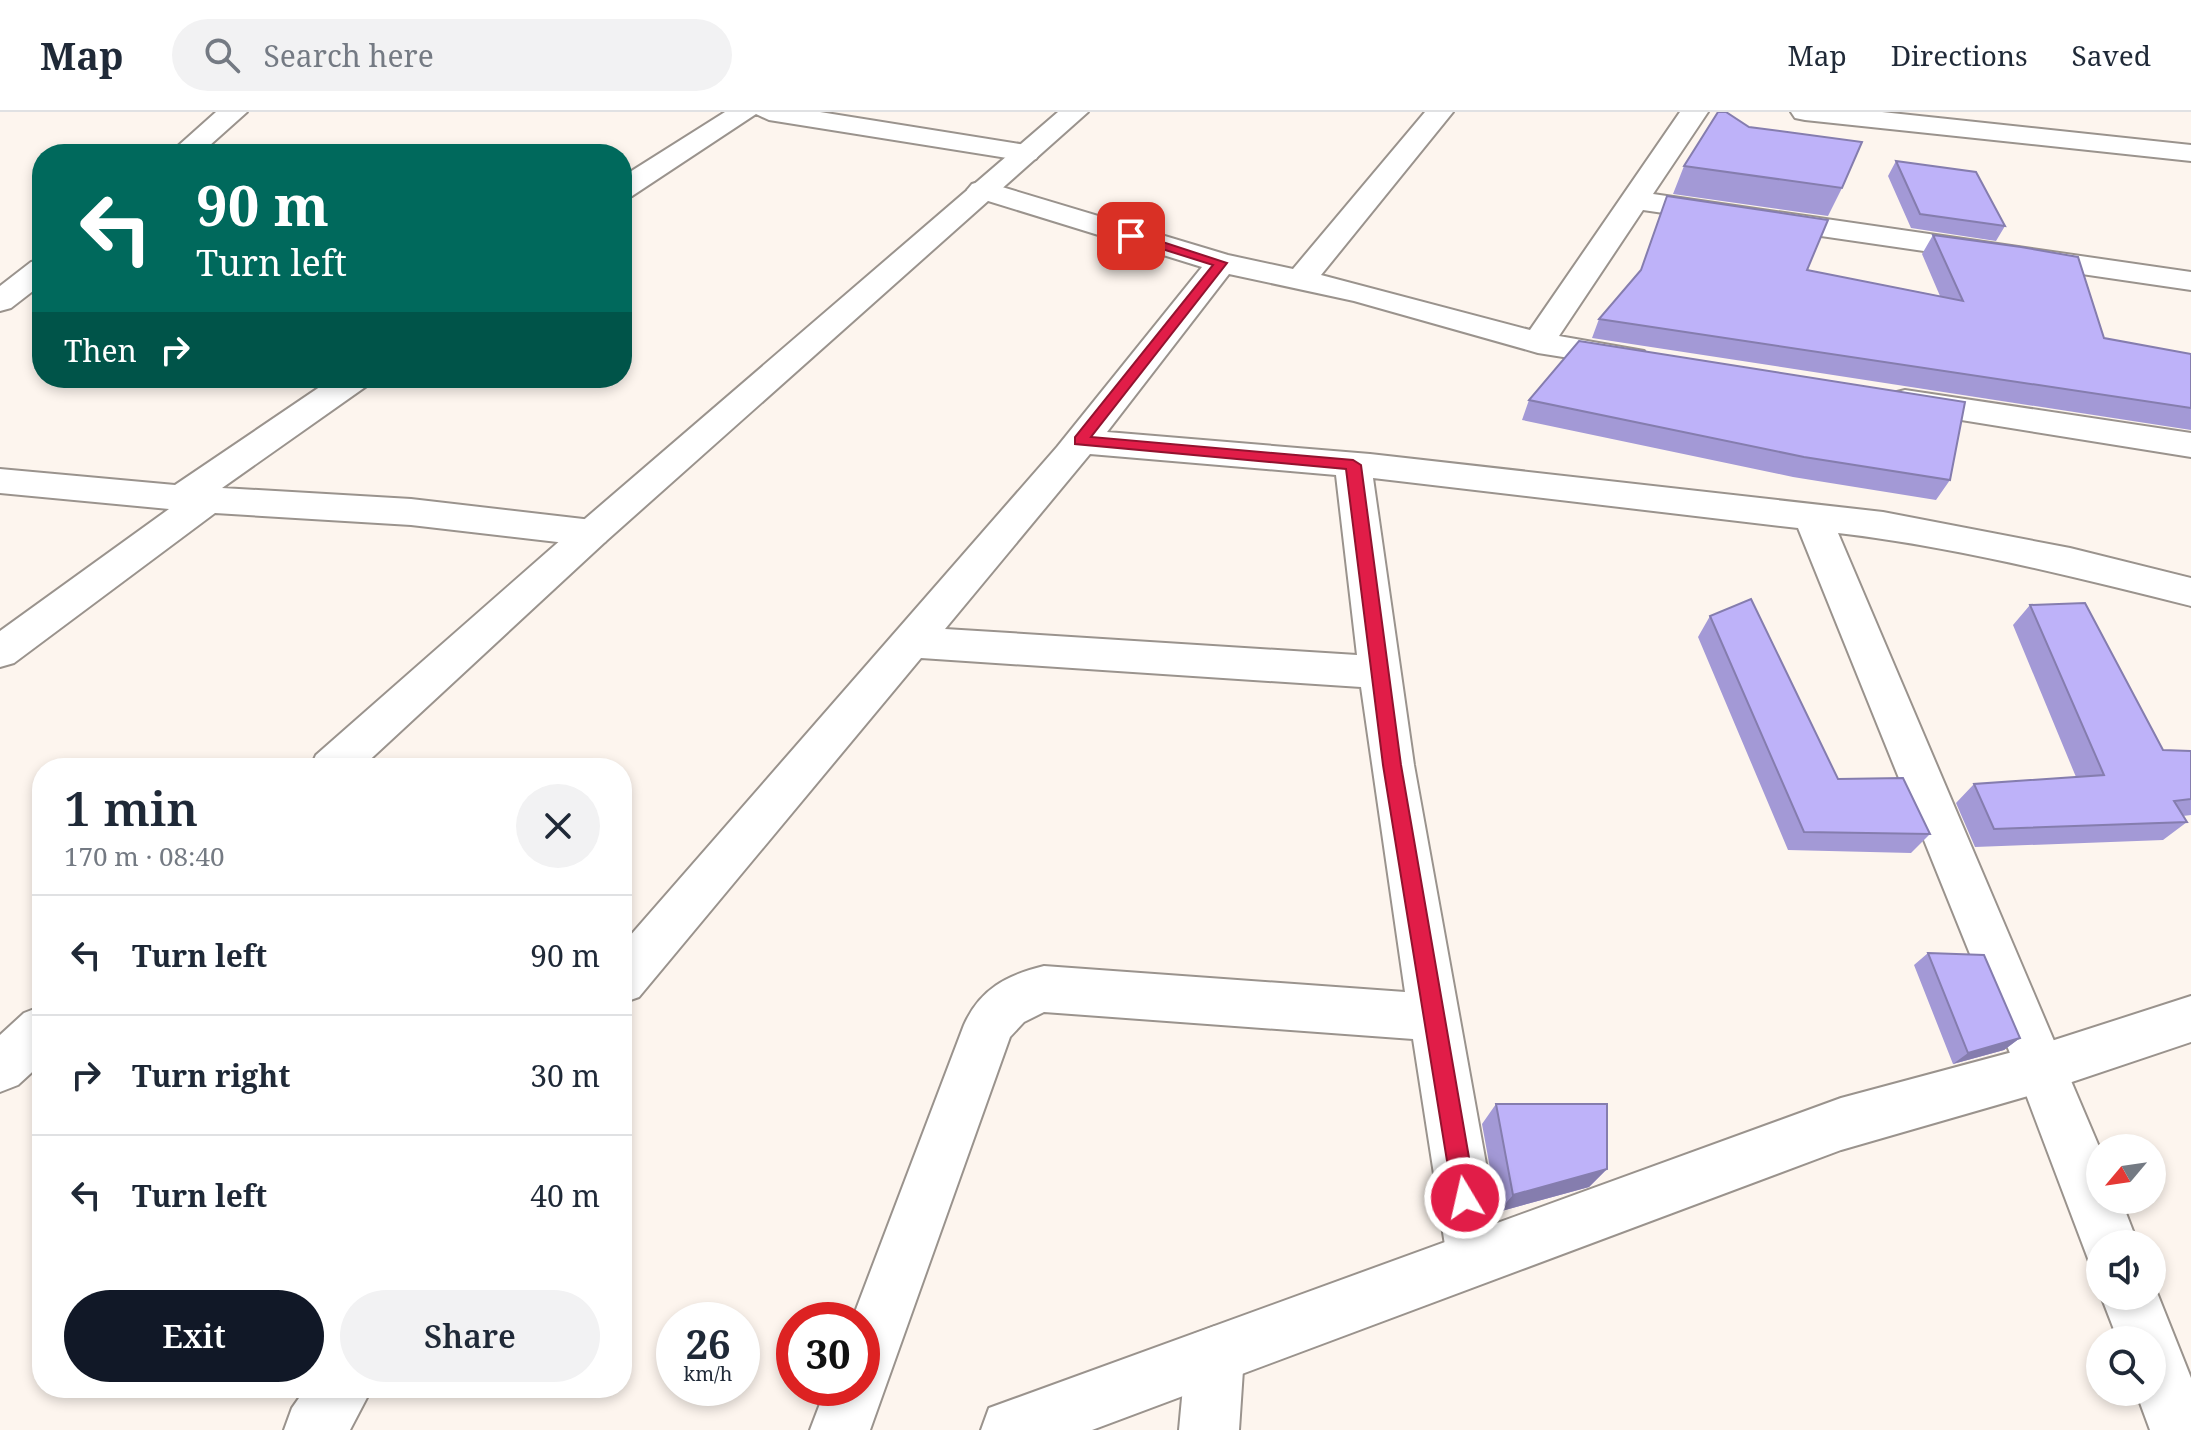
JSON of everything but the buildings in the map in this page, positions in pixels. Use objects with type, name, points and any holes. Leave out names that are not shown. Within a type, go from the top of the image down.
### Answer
[{"type":"street","points":[[195,144],[233,112]]},
{"type":"street","points":[[632,184],[744,112]]},
{"type":"street","points":[[769,112],[1026,153]]},
{"type":"street","points":[[343,758],[592,533],[1074,112]]},
{"type":"street","points":[[1300,280],[1439,112]]},
{"type":"street","points":[[1538,343],[1694,112]]},
{"type":"street","points":[[1805,112],[2191,153]]},
{"type":"street","points":[[982,190],[1221,263],[1300,280],[1538,343],[1673,364]]},
{"type":"street","points":[[1635,200],[2191,281]]},
{"type":"street","points":[[632,969],[1080,441],[1221,263]]},
{"type":"street","points":[[0,301],[32,279]]},
{"type":"street","points":[[0,652],[343,388]]},
{"type":"street","points":[[1872,395],[2191,445]]},
{"type":"street","points":[[1080,441],[1353,465],[1883,525],[2055,559],[2191,592]]},
{"type":"street","points":[[1353,465],[1392,765],[1475,1258]]},
{"type":"street","points":[[0,481],[195,499],[411,512],[592,533]]},
{"type":"street","points":[[1812,517],[2042,1068],[2105,1230]]},
{"type":"street","points":[[909,642],[1380,672]]},
{"type":"street","points":[[880,1322],[989,1025],[998,1011],[1014,999],[1044,989],[1435,1017]]},
{"type":"street","points":[[1011,1430],[1841,1124],[2042,1068],[2191,1019]]},
{"type":"street","points":[[0,1068],[32,1039]]},
{"type":"street","points":[[1209,1430],[1215,1355]]},
{"type":"street","points":[[2166,1392],[2180,1430]]},
{"type":"street","points":[[314,1430],[335,1398]]},
{"type":"street","points":[[840,1430],[849,1406]]},
{"type":"route","points":[[1131,236],[1221,263],[1080,441],[1353,465],[1392,765],[1465,1198]]}]
